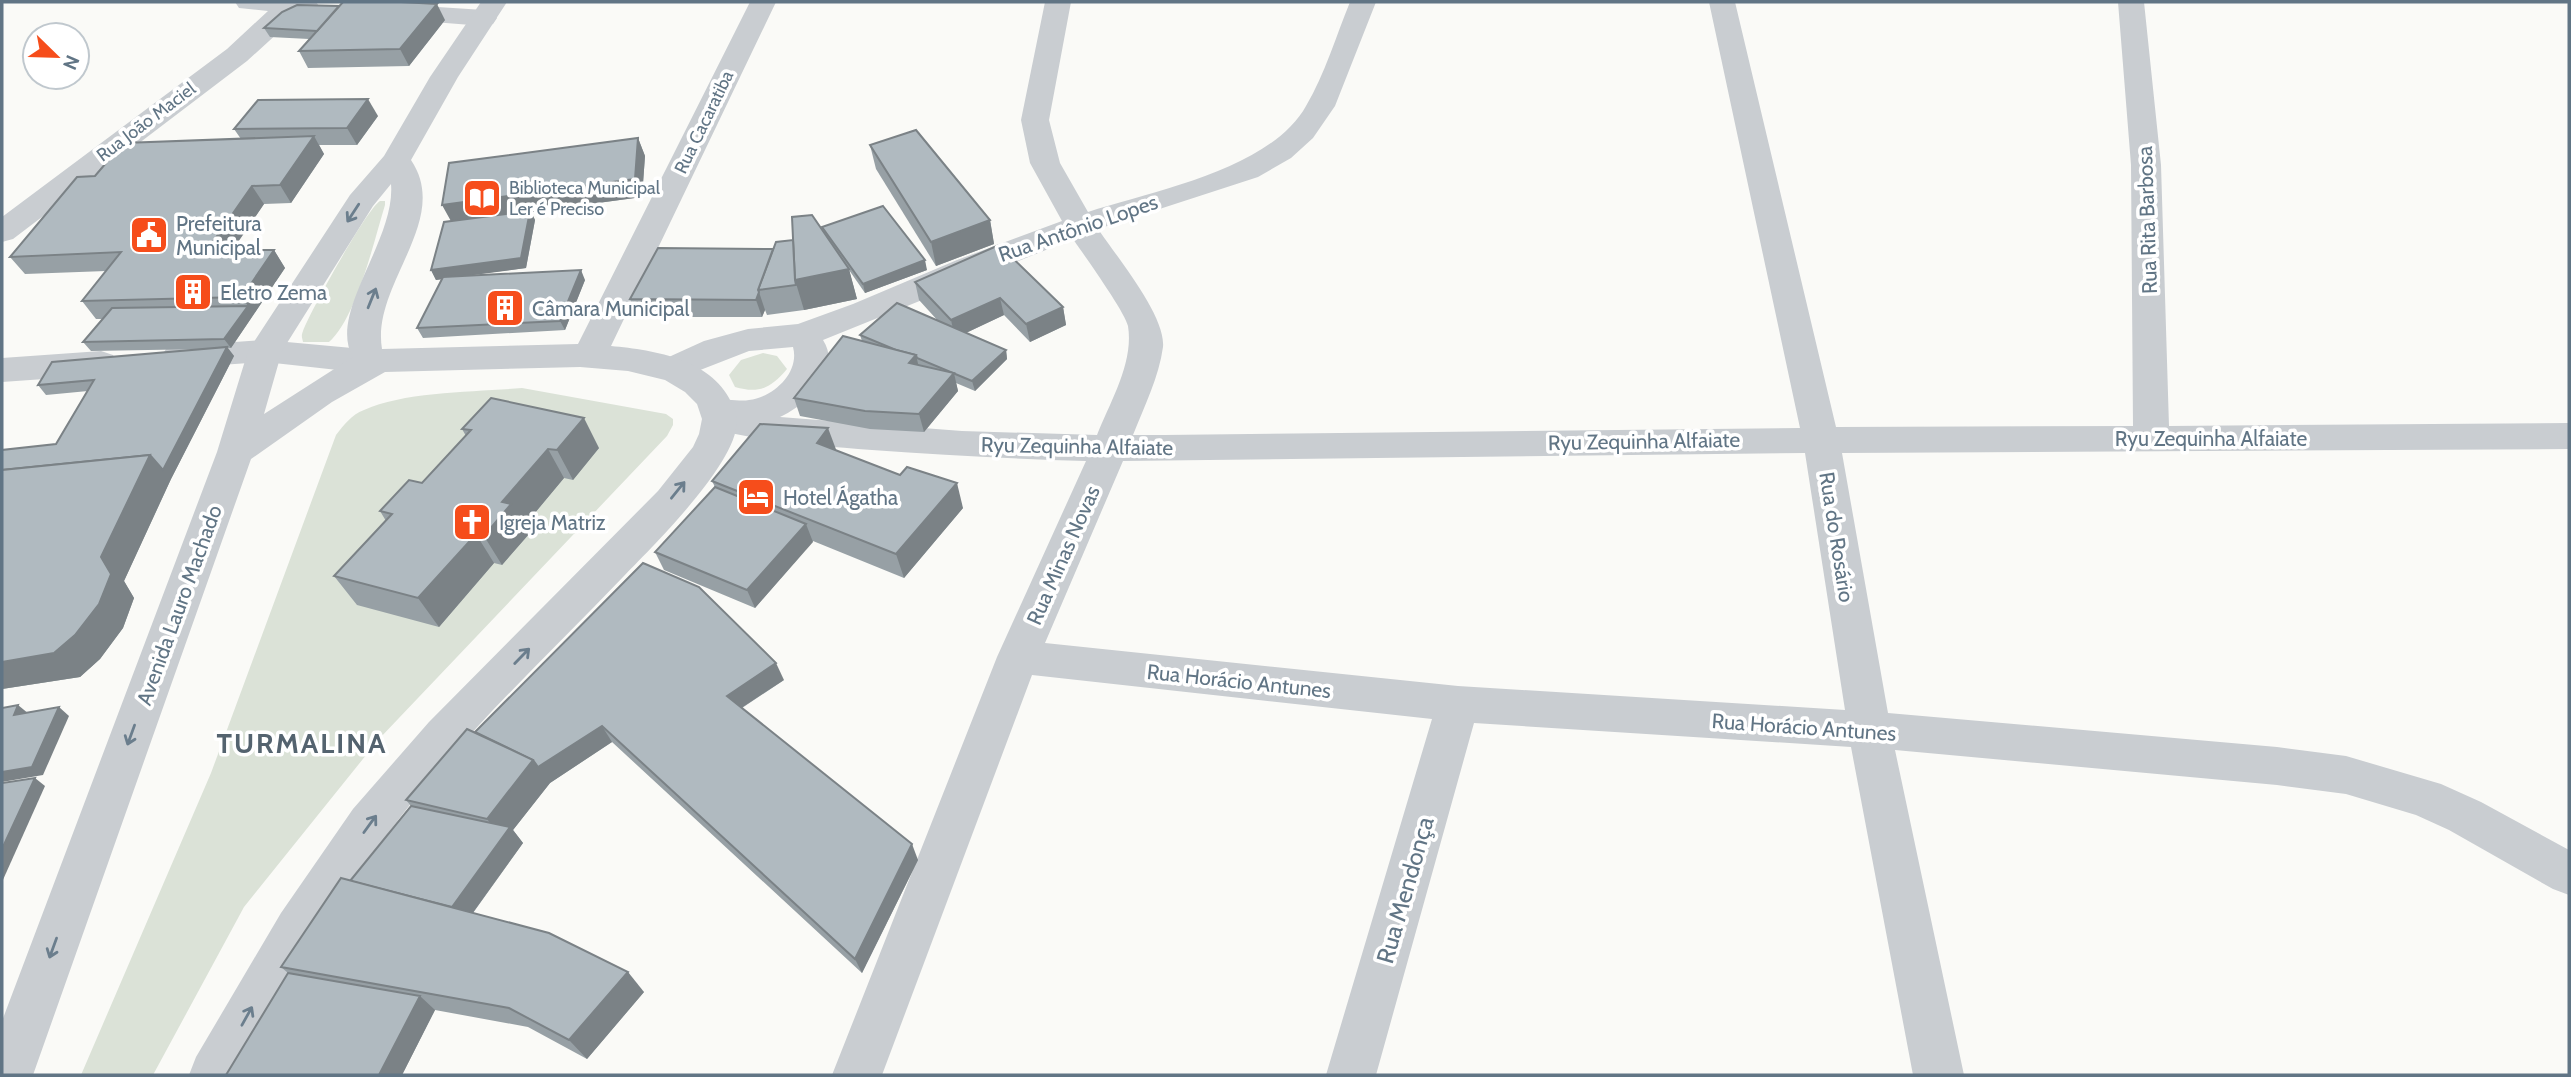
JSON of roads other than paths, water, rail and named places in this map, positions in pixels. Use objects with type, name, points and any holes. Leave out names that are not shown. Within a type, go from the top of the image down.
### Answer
[{"type":"street","points":[[248,2],[326,8]]},
{"type":"street","name":"Rua Cacaratiba","points":[[590,355],[763,2]]},
{"type":"street","name":"Rua Minas Novas","points":[[857,1075],[1018,657],[1110,449],[1138,377],[1146,346],[1144,323],[1080,226],[1045,163],[1035,120],[1058,2]]},
{"type":"street","name":"Rua Antônio Lopes","points":[[672,369],[716,349],[748,340],[802,335],[865,312],[968,267],[1080,226],[1247,171],[1281,152],[1303,132],[1321,106],[1363,2]]},
{"type":"street","name":"Rua do Rosário","points":[[1722,2],[1821,439],[1869,730],[1938,1075]]},
{"type":"street","name":"Rua Rita Barbosa","points":[[2131,2],[2139,61],[2144,149],[2150,291],[2151,439]]},
{"type":"street","name":"Rua João Maciel","points":[[2,232],[237,55],[271,25],[286,6]]},
{"type":"street","points":[[365,11],[489,10]]},
{"type":"street","name":"Avenida Lauro Machado","points":[[7,1075],[235,452],[265,351],[361,201],[396,160],[444,77],[489,10]]},
{"type":"street","points":[[374,362],[365,348],[365,317],[395,244],[407,206],[406,178],[396,160]]},
{"type":"street","points":[[718,414],[754,412],[773,405],[790,394],[804,380],[810,367],[811,349],[802,335]]},
{"type":"street","points":[[2,370],[265,351],[374,362],[590,355],[672,369],[694,379],[718,414],[719,429],[704,460],[651,524],[435,746],[394,792],[345,858],[287,945],[214,1075]]},
{"type":"street","points":[[235,452],[322,391],[374,362]]},
{"type":"street","name":"Ryu Zequinha Alfaiate","points":[[718,414],[752,426],[786,430],[933,442],[1110,449],[1821,439],[2569,436]]},
{"type":"street","name":"Rua Horácio Antunes","points":[[1018,657],[1458,704],[1869,730],[2277,766],[2346,775],[2425,798],[2465,816],[2569,874]]},
{"type":"street","name":"Rua Mendonça","points":[[1351,1075],[1458,704]]},
{"type":"place","name":"Biblioteca Municipal Ler é Preciso","points":[[482,198]]},
{"type":"place","name":"Prefeitura Municipal","points":[[149,235]]},
{"type":"place","name":"Eletro Zema","points":[[193,292]]},
{"type":"place","name":"Câmara Municipal","points":[[505,308]]},
{"type":"place","name":"Hotel Ágatha","points":[[756,497]]},
{"type":"place","name":"Igreja Matriz","points":[[472,522]]},
{"type":"district","name":"TURMALINA","points":[[302,743]]}]
